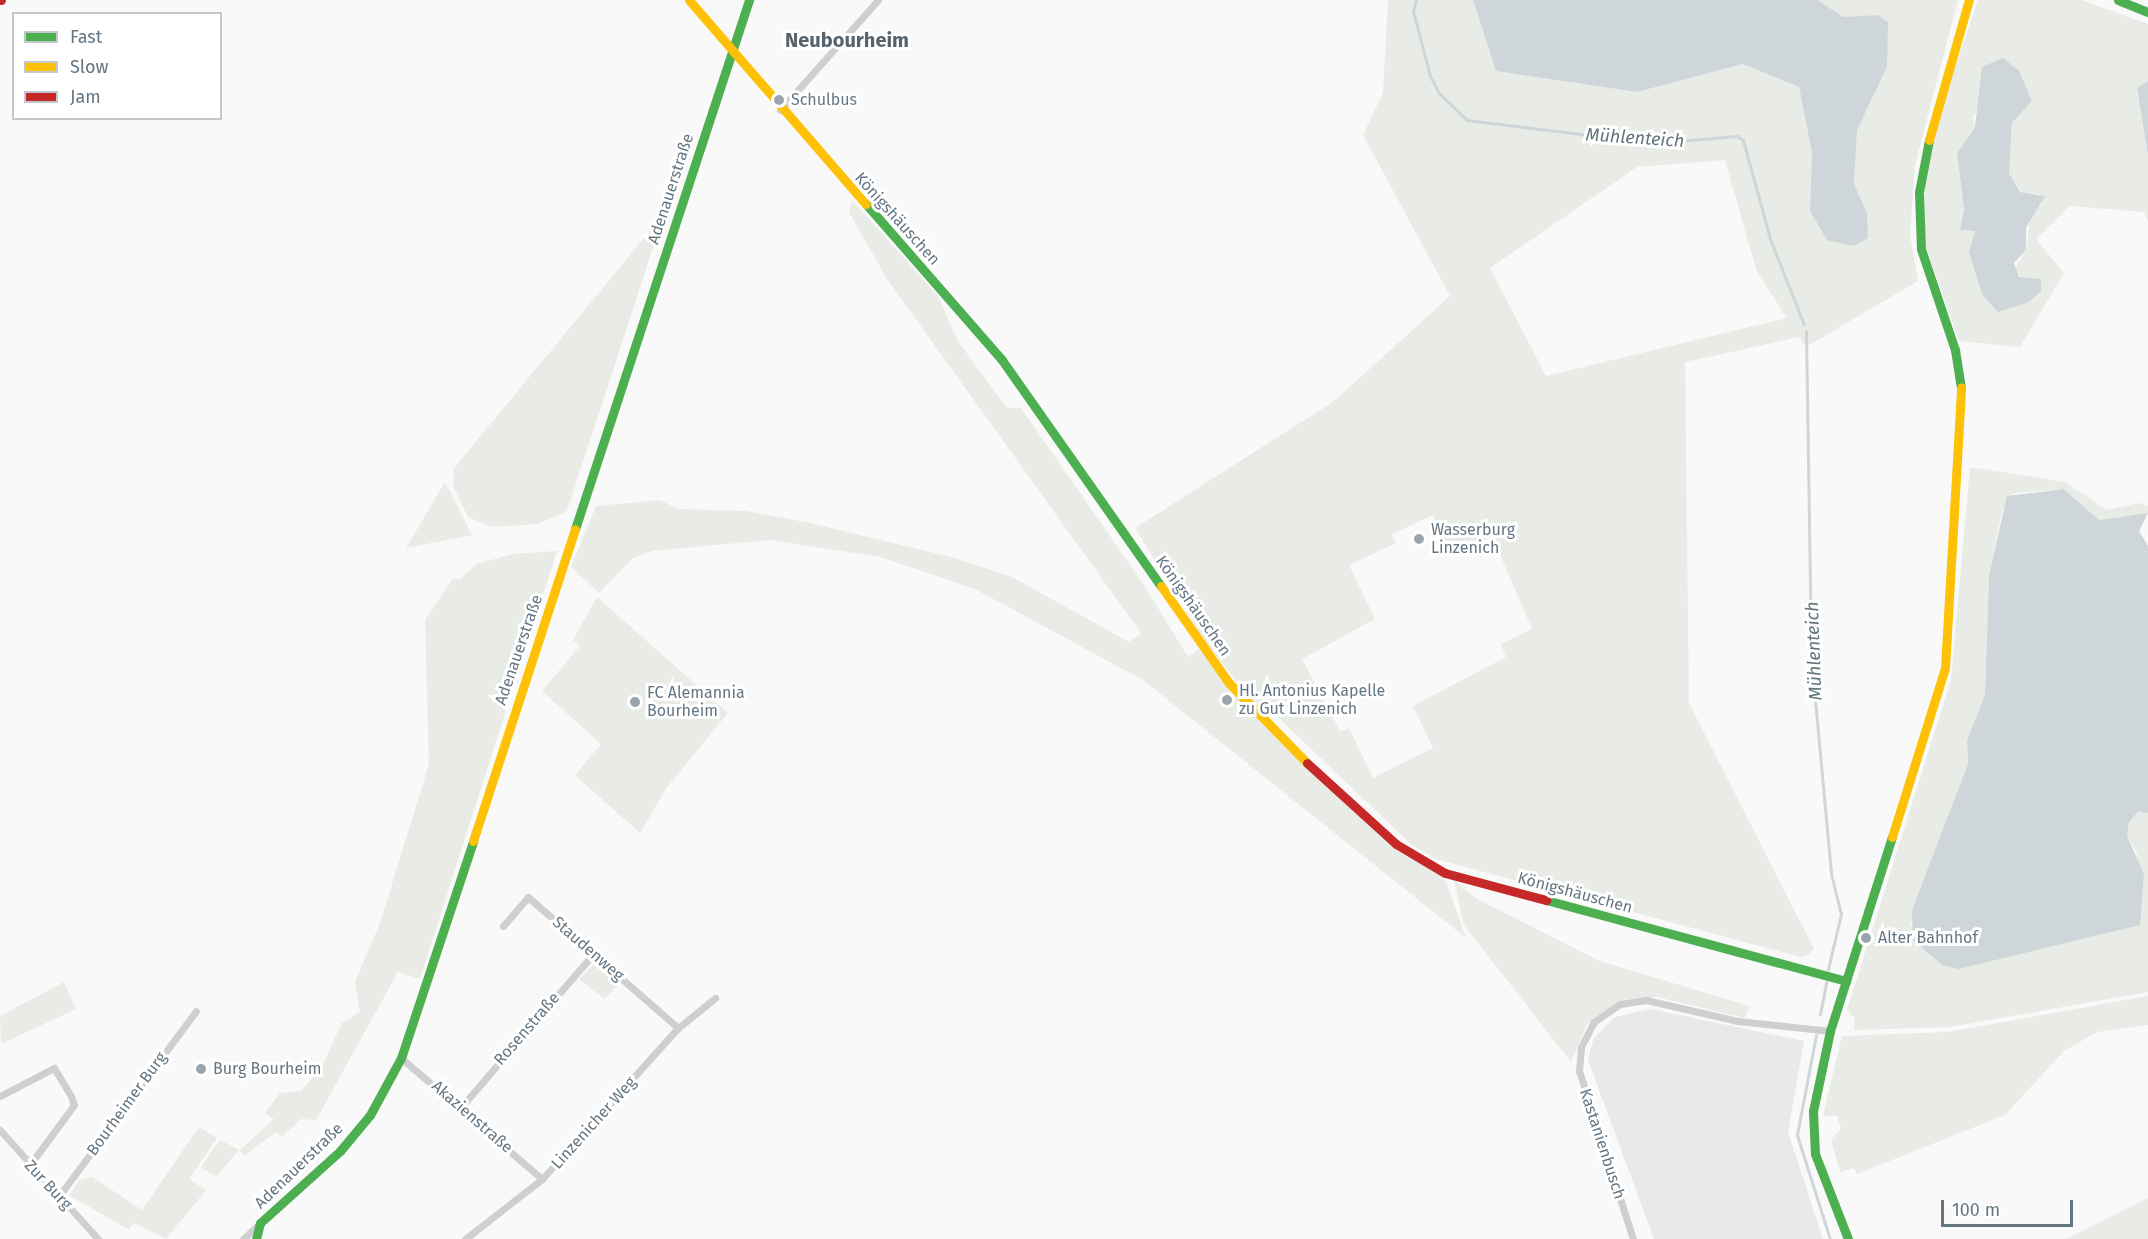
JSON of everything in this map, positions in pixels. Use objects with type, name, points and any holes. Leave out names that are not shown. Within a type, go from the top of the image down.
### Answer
[{"type":"street","name":"Königshäuschen","points":[[689,0],[731,54],[1002,360],[1229,683],[1292,750],[1396,844],[1445,873],[1846,981]]},
{"type":"street","name":"Adenauerstraße","points":[[255,1239],[260,1223],[340,1151],[383,1098],[401,1058],[749,0]]},
{"type":"street","points":[[780,110],[878,0]]},
{"type":"street","points":[[1848,1239],[1813,1137],[1830,1031],[1945,668],[1962,397],[1955,350],[1921,249],[1919,192],[1934,114],[1969,0]]},
{"type":"street","points":[[2118,0],[2148,12]]},
{"type":"street","name":"Staudenweg","points":[[503,926],[528,897],[678,1028]]},
{"type":"street","name":"Rosenstraße","points":[[462,1106],[594,953]]},
{"type":"street","name":"Linzenicher Weg","points":[[465,1239],[542,1179],[678,1028],[715,998]]},
{"type":"street","name":"Kastanienbusch","points":[[1634,1239],[1579,1063],[1594,1022],[1631,1002],[1830,1031]]},
{"type":"street","name":"Bourheimer Burg","points":[[59,1196],[196,1011]]},
{"type":"street","name":"Akazienstraße","points":[[401,1058],[462,1106],[542,1179]]},
{"type":"street","points":[[0,1096],[54,1068],[71,1096],[74,1105],[29,1166]]},
{"type":"street","name":"Zur Burg","points":[[0,1130],[29,1166],[98,1239]]},
{"type":"street","points":[[243,1239],[260,1223]]},
{"type":"shaded area","points":[[1388,0],[1473,0],[1496,71],[1637,92],[1743,64],[1799,87],[1812,153],[1810,211],[1867,213],[1854,184],[1857,130],[1887,67],[1877,15],[1843,17],[1818,0],[1958,0],[1915,165],[1910,235],[1918,281],[1806,347],[1799,337],[1685,362],[1689,703],[1814,949],[1808,955],[1800,957],[1436,859],[1412,845],[1265,705],[1259,709],[1205,642],[1135,528],[1333,402],[1450,296],[1363,135],[1383,93]],"holes":[[[1725,160],[1757,272],[1787,318],[1546,376],[1490,268],[1637,167]],[[1433,515],[1449,556],[1492,536],[1532,629],[1501,644],[1506,657],[1413,706],[1433,748],[1373,778],[1349,728],[1340,731],[1302,659],[1375,619],[1349,565],[1396,543],[1392,534]]]},
{"type":"shaded area","points":[[1473,0],[1818,0],[1843,17],[1877,15],[1888,22],[1887,67],[1857,130],[1854,184],[1867,213],[1868,238],[1854,246],[1827,240],[1810,211],[1812,153],[1799,87],[1743,64],[1637,92],[1496,71]]},
{"type":"shaded area","points":[[1978,0],[2081,0],[2148,24],[2148,81],[2137,88],[2148,155],[2148,222],[2144,212],[2070,206],[2036,239],[2064,273],[2020,347],[1959,341],[1925,244],[1925,171],[1933,132]],"holes":[[[2013,65],[2032,101],[2012,123],[2009,173],[2021,192],[2039,194],[2041,205],[2031,215],[2026,250],[2014,270],[2026,281],[1982,294],[1972,242],[1975,231],[1960,230],[1964,211],[1957,153],[1975,127],[1973,117]]]},
{"type":"shaded area","points":[[2003,58],[2019,71],[2032,101],[2012,123],[2009,173],[2020,192],[2045,196],[2026,228],[2026,250],[2014,263],[2019,277],[2041,279],[2041,291],[2029,302],[1998,312],[1982,294],[1969,252],[1975,231],[1960,230],[1964,210],[1957,153],[1975,127],[1982,67]]},
{"type":"shaded area","points":[[2148,81],[2148,155],[2137,88]]},
{"type":"shaded area","points":[[852,200],[938,296],[957,340],[1007,408],[1021,408],[1144,585],[1188,657],[1199,649],[1284,746],[1409,857],[1438,873],[1446,882],[1466,938],[1143,680],[975,589],[880,557],[770,540],[652,551],[633,558],[599,593],[571,567],[596,506],[660,500],[678,509],[746,511],[810,523],[951,557],[1012,577],[1129,642],[1141,633],[887,279],[849,212]]},
{"type":"shaded area","points":[[664,214],[567,511],[538,524],[492,527],[468,517],[453,486],[454,468]]},
{"type":"shaded area","points":[[1970,467],[2065,482],[2107,510],[2139,503],[2148,506],[2148,513],[2099,520],[2064,489],[2014,493],[2002,511],[1989,575],[1985,695],[1967,740],[1968,764],[1910,926],[2138,855],[2127,836],[2129,822],[2140,811],[2148,813],[2148,992],[1950,1027],[1854,1030],[1855,1019],[1847,1010],[1951,680]]},
{"type":"shaded area","points":[[445,482],[472,535],[406,548]]},
{"type":"shaded area","points":[[2064,489],[2099,520],[2148,513],[2139,531],[2148,546],[2148,813],[2139,811],[2129,822],[2127,836],[2144,874],[2140,925],[1958,969],[1942,965],[1913,940],[1912,910],[1968,764],[1967,740],[1985,695],[1989,575],[2007,496]]},
{"type":"shaded area","points":[[557,551],[420,979],[398,972],[316,1120],[301,1119],[282,1137],[276,1132],[245,1155],[239,1150],[216,1177],[201,1167],[220,1140],[240,1150],[274,1119],[265,1113],[280,1093],[301,1091],[321,1068],[342,1023],[360,1012],[355,982],[380,923],[429,764],[425,620],[453,578],[459,580],[477,564],[513,554]]},
{"type":"shaded area","name":"FC Alemannia Bourheim","points":[[597,597],[728,713],[667,787],[640,833],[575,775],[601,744],[542,691],[580,646],[573,640]]},
{"type":"shaded area","points":[[1454,880],[1477,899],[1600,961],[1749,1006],[1745,1018],[1657,997],[1621,1000],[1586,1026],[1571,1062],[1464,925]]},
{"type":"shaded area","points":[[595,963],[619,984],[604,999],[579,979]]},
{"type":"shaded area","points":[[64,982],[76,1009],[1,1044],[0,1016]]},
{"type":"shaded area","points":[[2148,996],[2148,1025],[2097,1032],[2064,1051],[2005,1115],[1857,1174],[1854,1168],[1840,1172],[1831,1140],[1841,1128],[1837,1116],[1823,1116],[1842,1036],[1947,1032]]},
{"type":"shaded area","points":[[1650,1009],[1804,1041],[1788,1132],[1823,1239],[1654,1239],[1588,1060],[1594,1038],[1615,1017]]},
{"type":"shaded area","points":[[199,1127],[217,1138],[189,1179],[206,1190],[166,1239],[134,1223],[129,1230],[69,1195],[79,1180],[92,1177],[142,1210]]},
{"type":"shaded area","points":[[2148,1198],[2148,1239],[2066,1239]]},
{"type":"waterway","name":"Mühlenteich","points":[[1416,0],[1413,11],[1430,76],[1439,93],[1467,120],[1655,143],[1737,136],[1743,140],[1770,239],[1804,325]]},
{"type":"waterway","name":"Mühlenteich","points":[[1806,331],[1811,657],[1831,874],[1841,914],[1828,969]]},
{"type":"waterway","name":"Mühlenteich","points":[[1820,1014],[1826,982]]},
{"type":"waterway","name":"Mühlenteich","points":[[1816,1035],[1797,1135],[1830,1239]]},
{"type":"traffic: fast","points":[[575,529],[749,0]]},
{"type":"traffic: fast","points":[[2118,0],[2148,12]]},
{"type":"traffic: fast","points":[[1929,140],[1919,192],[1921,249],[1955,350],[1961,387]]},
{"type":"traffic: fast","points":[[866,204],[1002,360],[1161,586]]},
{"type":"traffic: fast","points":[[1848,1239],[1815,1154],[1813,1111],[1830,1031],[1892,837]]},
{"type":"traffic: fast","points":[[256,1239],[260,1223],[340,1151],[370,1115],[401,1058],[473,841]]},
{"type":"traffic: fast","points":[[1546,900],[1846,981]]},
{"type":"traffic: slow","points":[[689,0],[866,204]]},
{"type":"traffic: slow","points":[[1929,140],[1969,0]]},
{"type":"traffic: slow","points":[[1892,837],[1945,668],[1961,387]]},
{"type":"traffic: slow","points":[[473,841],[575,529]]},
{"type":"traffic: slow","points":[[1161,586],[1229,683],[1307,763]]},
{"type":"traffic: jam","points":[[1307,763],[1396,844],[1445,873],[1546,900]]},
{"type":"place","name":"Schulbus","points":[[779,100]]},
{"type":"place","name":"Wasserburg Linzenich","points":[[1419,539]]},
{"type":"place","name":"Hl. Antonius Kapelle zu Gut Linzenich","points":[[1227,700]]},
{"type":"place","name":"FC Alemannia Bourheim","points":[[635,702]]},
{"type":"place","name":"Alter Bahnhof","points":[[1866,938]]},
{"type":"place","name":"Burg Bourheim","points":[[201,1069]]},
{"type":"district","name":"Neubourheim","points":[[847,40]]}]
